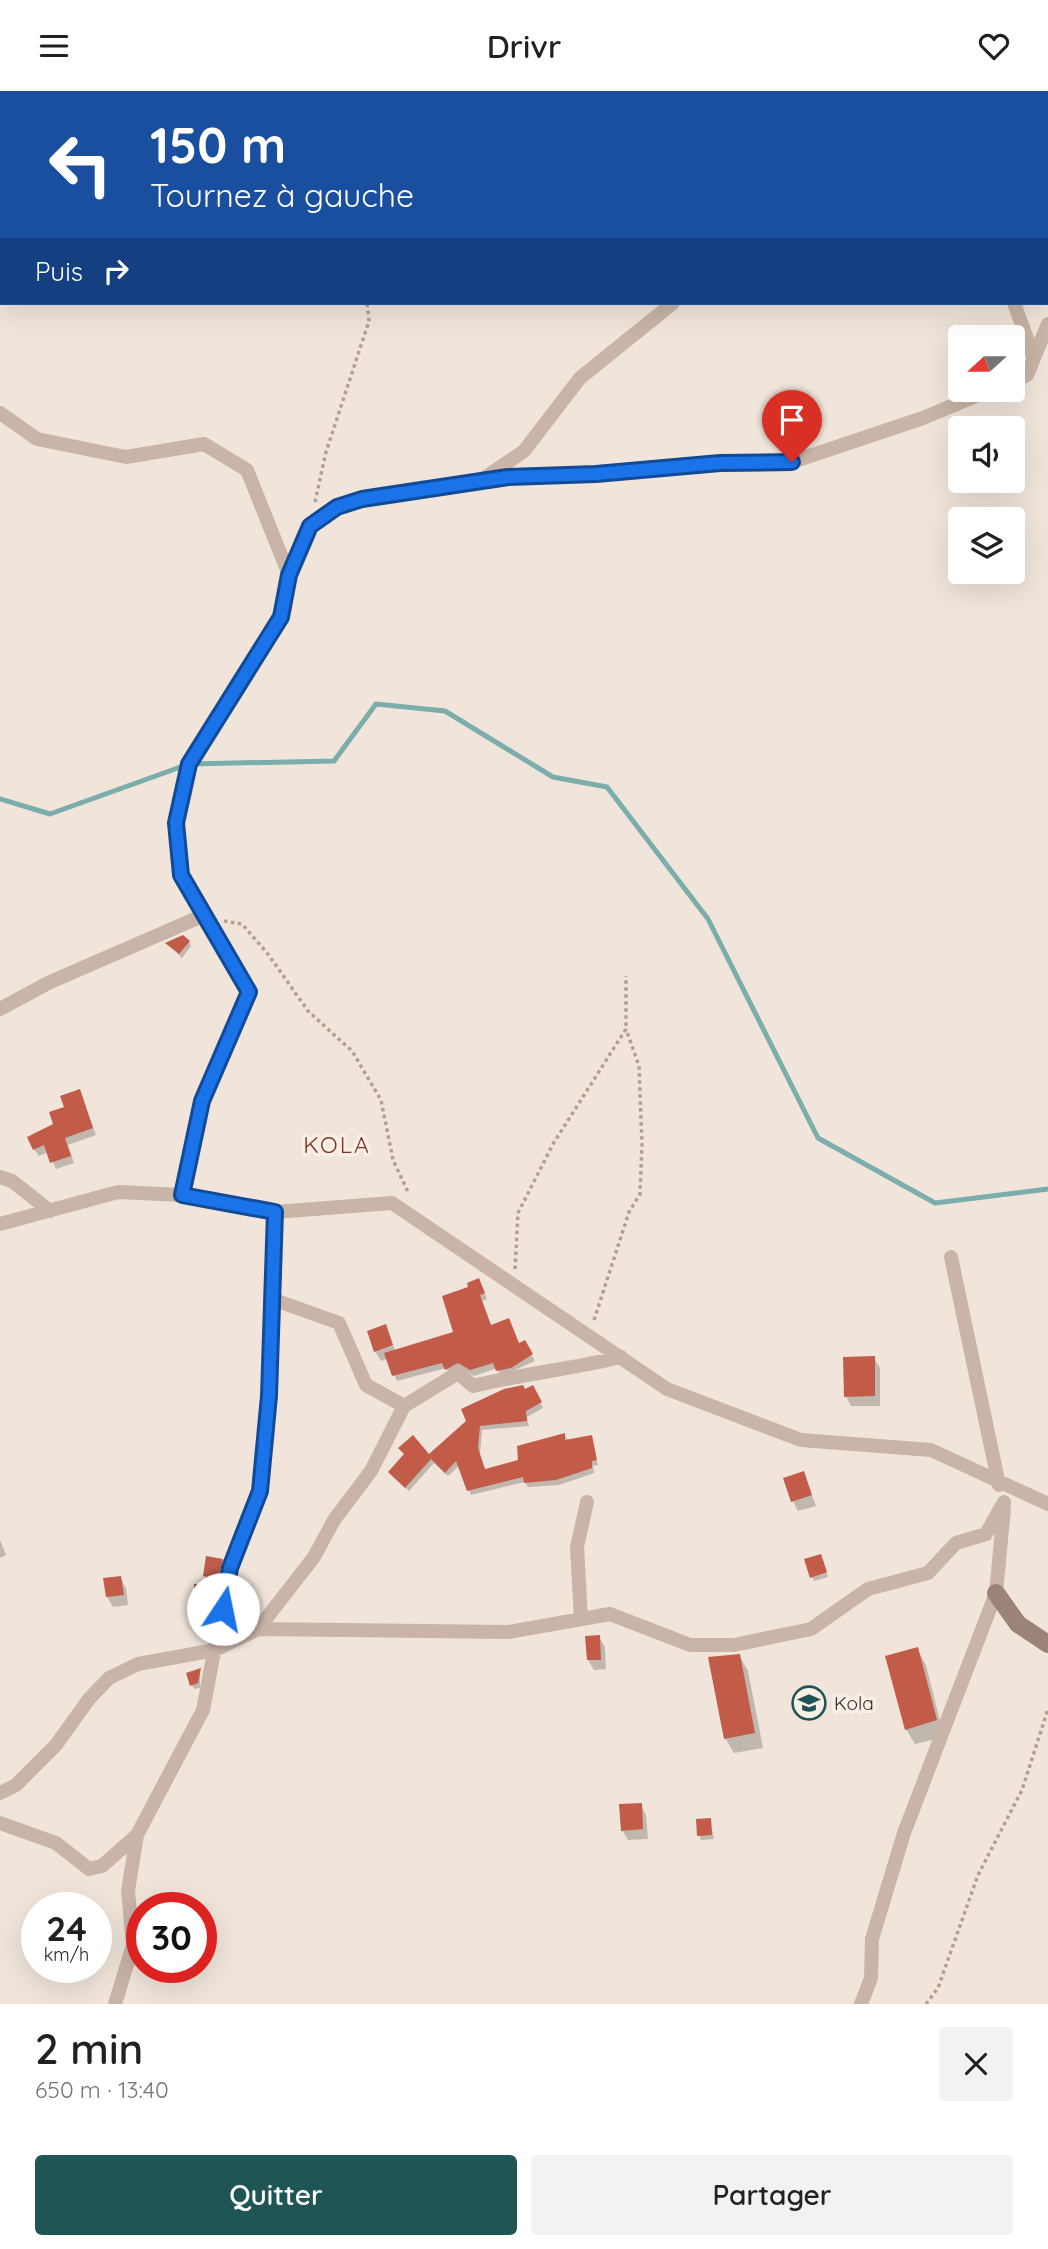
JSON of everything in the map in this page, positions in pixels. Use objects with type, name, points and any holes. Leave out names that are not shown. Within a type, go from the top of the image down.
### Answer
[{"type":"street","points":[[479,481],[524,451],[580,379],[671,305]]},
{"type":"street","points":[[1015,305],[1034,358]]},
{"type":"street","points":[[1026,375],[1048,324]]},
{"type":"street","points":[[182,1195],[202,1101],[249,992],[214,927],[202,916],[181,875],[176,823],[189,764],[281,617],[289,575],[310,526],[337,507],[362,499],[508,477],[596,474],[720,463],[792,462],[923,418],[959,403]]},
{"type":"street","points":[[0,413],[37,439],[126,457],[204,444],[247,470],[289,575]]},
{"type":"street","points":[[0,1009],[48,983],[202,916]]},
{"type":"street","points":[[0,1177],[12,1181],[50,1211]]},
{"type":"street","points":[[0,1224],[118,1192],[182,1195],[275,1212],[392,1203],[667,1388],[800,1440],[931,1450],[1048,1504]]},
{"type":"street","points":[[114,2004],[134,1945],[128,1891],[137,1835],[203,1710],[230,1568],[260,1491],[269,1396],[275,1212]]},
{"type":"street","points":[[861,2004],[871,1978],[872,1939],[904,1833],[996,1593],[1004,1502],[997,1480],[951,1257]]},
{"type":"street","points":[[272,1299],[339,1323],[366,1385],[404,1406]]},
{"type":"street","points":[[0,1793],[16,1784],[56,1745],[89,1699],[109,1678],[138,1664],[215,1650],[258,1629],[314,1557],[334,1520],[371,1471],[404,1406],[458,1373],[473,1385],[514,1375],[563,1371],[621,1357]]},
{"type":"street","points":[[581,1619],[577,1547],[587,1502]]},
{"type":"street","points":[[258,1629],[508,1632],[610,1614],[690,1645],[734,1645],[811,1629],[868,1589],[886,1582],[929,1573],[956,1543],[986,1534],[1004,1502]]},
{"type":"street","points":[[996,1593],[1018,1624],[1048,1644]]},
{"type":"street","points":[[0,1823],[56,1843],[89,1869],[102,1866],[137,1835]]},
{"type":"path","points":[[310,526],[326,452],[369,321],[367,305]]},
{"type":"path","points":[[202,916],[242,925],[268,954],[308,1010],[352,1051],[381,1100],[393,1160],[423,1224]]},
{"type":"path","points":[[589,1336],[629,1212],[640,1194],[642,1145],[639,1066],[625,1029],[626,976]]},
{"type":"path","points":[[514,1285],[518,1213],[553,1144],[625,1029]]},
{"type":"path","points":[[926,2004],[938,1988],[978,1875],[1022,1790],[1048,1709]]},
{"type":"building","points":[[183,935],[190,941],[179,954],[165,943]]},
{"type":"building","points":[[80,1089],[93,1128],[65,1138],[71,1156],[50,1163],[44,1145],[33,1150],[27,1137],[53,1124],[49,1112],[64,1107],[60,1096]]},
{"type":"building","points":[[479,1278],[485,1293],[480,1295],[491,1325],[509,1318],[519,1343],[525,1340],[533,1354],[511,1368],[496,1371],[493,1363],[470,1370],[458,1363],[445,1370],[442,1363],[392,1376],[384,1353],[453,1332],[442,1296],[468,1287],[467,1283]]},
{"type":"building","points":[[386,1324],[393,1345],[374,1352],[367,1331]]},
{"type":"building","points":[[875,1356],[875,1396],[844,1397],[843,1357]]},
{"type":"building","points":[[523,1385],[525,1389],[533,1385],[542,1402],[526,1411],[527,1421],[480,1426],[478,1448],[485,1469],[518,1460],[517,1446],[565,1433],[565,1440],[592,1435],[597,1460],[592,1461],[592,1468],[556,1480],[524,1483],[523,1477],[467,1491],[456,1461],[445,1473],[431,1459],[405,1488],[388,1472],[404,1454],[398,1448],[413,1435],[429,1454],[466,1421],[461,1409],[504,1389]]},
{"type":"building","points":[[804,1471],[812,1495],[791,1502],[783,1478]]},
{"type":"building","points":[[821,1554],[827,1572],[810,1578],[804,1559]]},
{"type":"building","points":[[206,1556],[223,1559],[218,1579],[203,1576]]},
{"type":"building","points":[[121,1576],[124,1595],[106,1597],[103,1578]]},
{"type":"building","points":[[194,1584],[211,1584],[212,1613],[195,1614]]},
{"type":"building","points":[[600,1635],[601,1660],[587,1660],[585,1636]]},
{"type":"building","points":[[918,1647],[937,1720],[905,1730],[885,1656]]},
{"type":"building","points":[[740,1654],[755,1733],[724,1739],[708,1657]]},
{"type":"building","points":[[201,1668],[198,1683],[190,1686],[186,1673]]},
{"type":"building","points":[[642,1803],[643,1829],[621,1831],[619,1804]]},
{"type":"building","points":[[711,1818],[712,1835],[697,1836],[696,1819]]},
{"type":"waterway","points":[[0,799],[50,814],[189,764],[334,761],[376,704],[445,711],[553,777],[607,787],[708,919],[818,1138],[935,1203],[1048,1189]]},
{"type":"place","name":"Kola","points":[[809,1703]]},
{"type":"district","name":"KOLA","points":[[337,1144]]},
{"type":"route","points":[[223,1609],[230,1568],[260,1491],[269,1396],[275,1212],[182,1195],[202,1101],[249,992],[214,927],[202,916],[181,875],[176,823],[189,764],[281,617],[289,575],[310,526],[337,507],[362,499],[508,477],[596,474],[720,463],[792,462]]}]
